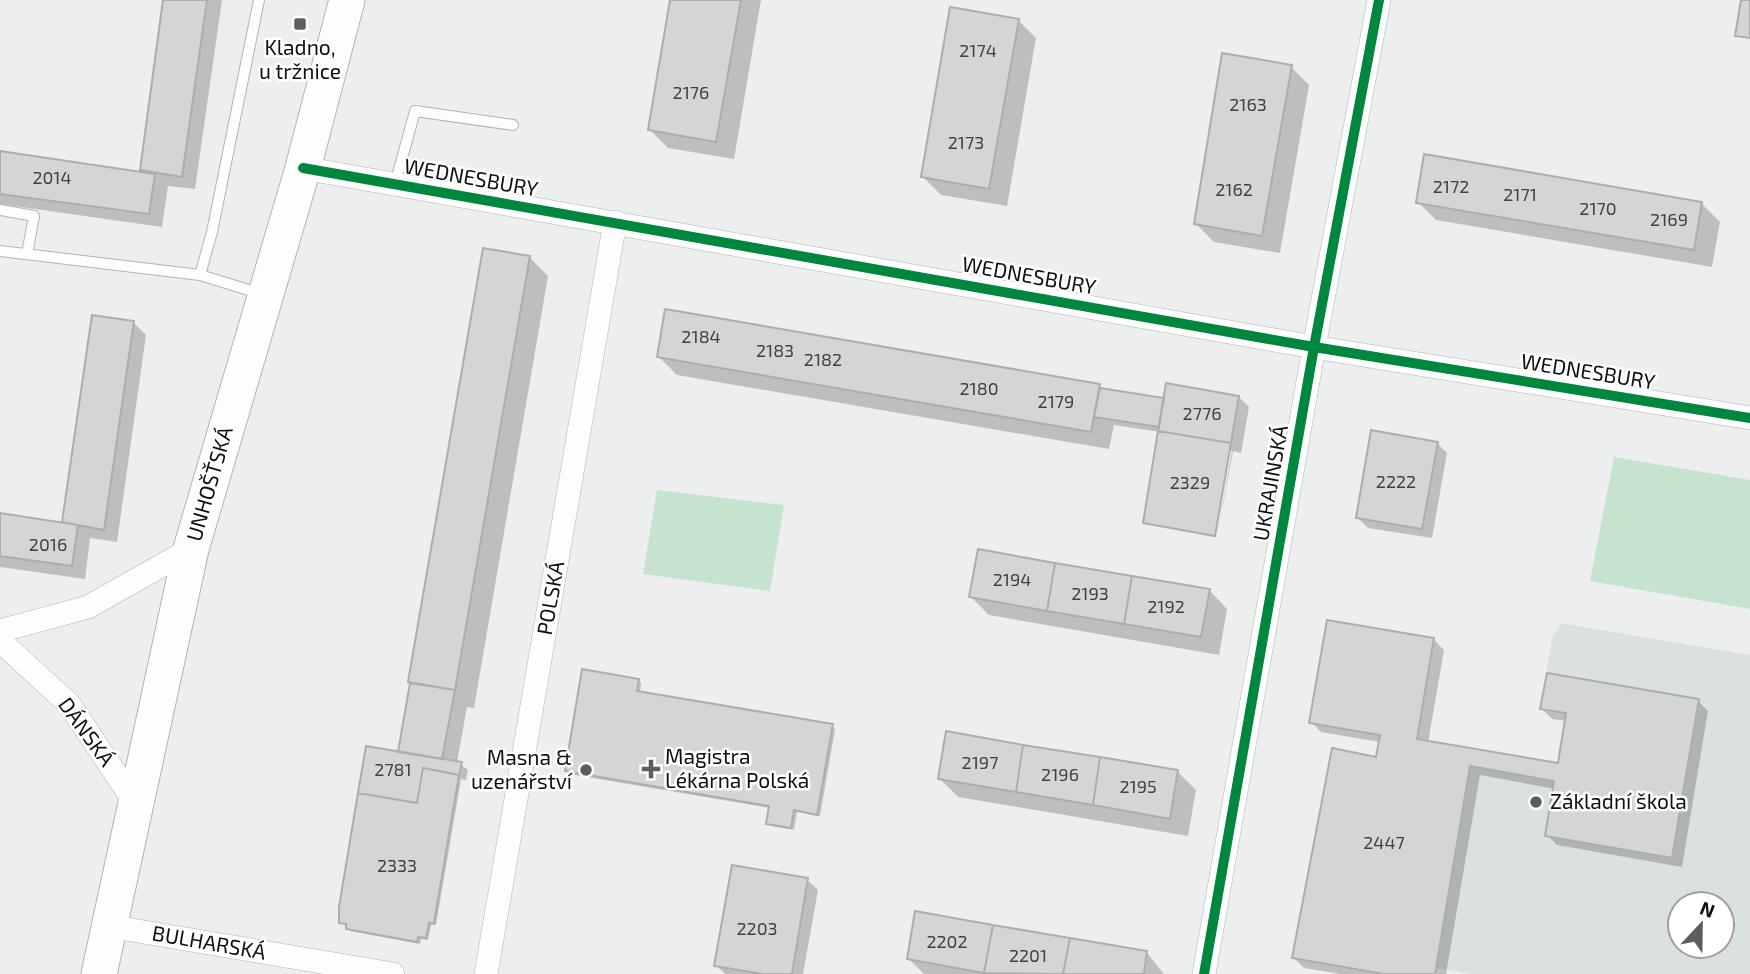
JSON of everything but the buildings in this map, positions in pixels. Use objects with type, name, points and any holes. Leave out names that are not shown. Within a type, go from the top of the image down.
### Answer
[{"type":"main road","name":"UNHOŠŤSKÁ","points":[[99,974],[134,801],[191,550],[303,168],[347,0]]},
{"type":"street","name":"UKRAJINSKÁ","points":[[1204,974],[1314,347],[1379,0]]},
{"type":"street","name":"WEDNESBURY","points":[[303,168],[1314,347],[1750,418]]},
{"type":"street","name":"POLSKÁ","points":[[486,974],[615,222]]},
{"type":"street","points":[[0,631],[88,607],[191,550]]},
{"type":"street","name":"DÁNSKÁ","points":[[0,641],[69,704],[134,801]]},
{"type":"street","name":"BULHARSKÁ","points":[[108,926],[393,974]]},
{"type":"lane","points":[[200,275],[212,232],[258,0]]},
{"type":"lane","points":[[395,184],[415,111],[513,125]]},
{"type":"lane","points":[[0,210],[34,216],[27,254]]},
{"type":"lane","points":[[0,251],[200,275],[265,295]]},
{"type":"shaded area","name":"Základní škola","points":[[1327,620],[1434,638],[1418,739],[1557,763],[1566,713],[1540,709],[1552,639],[1561,623],[1750,655],[1750,974],[1471,974],[1436,968],[1384,974],[1292,958],[1332,748],[1376,756],[1380,735],[1309,723]]},
{"type":"green space","points":[[1614,457],[1750,480],[1750,609],[1590,581]]},
{"type":"green space","points":[[657,490],[784,505],[770,591],[643,574]]},
{"type":"cycle path","points":[[1204,974],[1314,347],[1379,0]]},
{"type":"cycle path","points":[[303,168],[1314,347],[1750,418]]},
{"type":"place","name":"Kladno, u tržnice","points":[[300,24]]},
{"type":"place","name":"Magistra Lékárna Polská","points":[[651,769]]},
{"type":"place","name":"Masna & uzenářství","points":[[586,770]]},
{"type":"place","name":"Základní škola","points":[[1536,802]]}]
